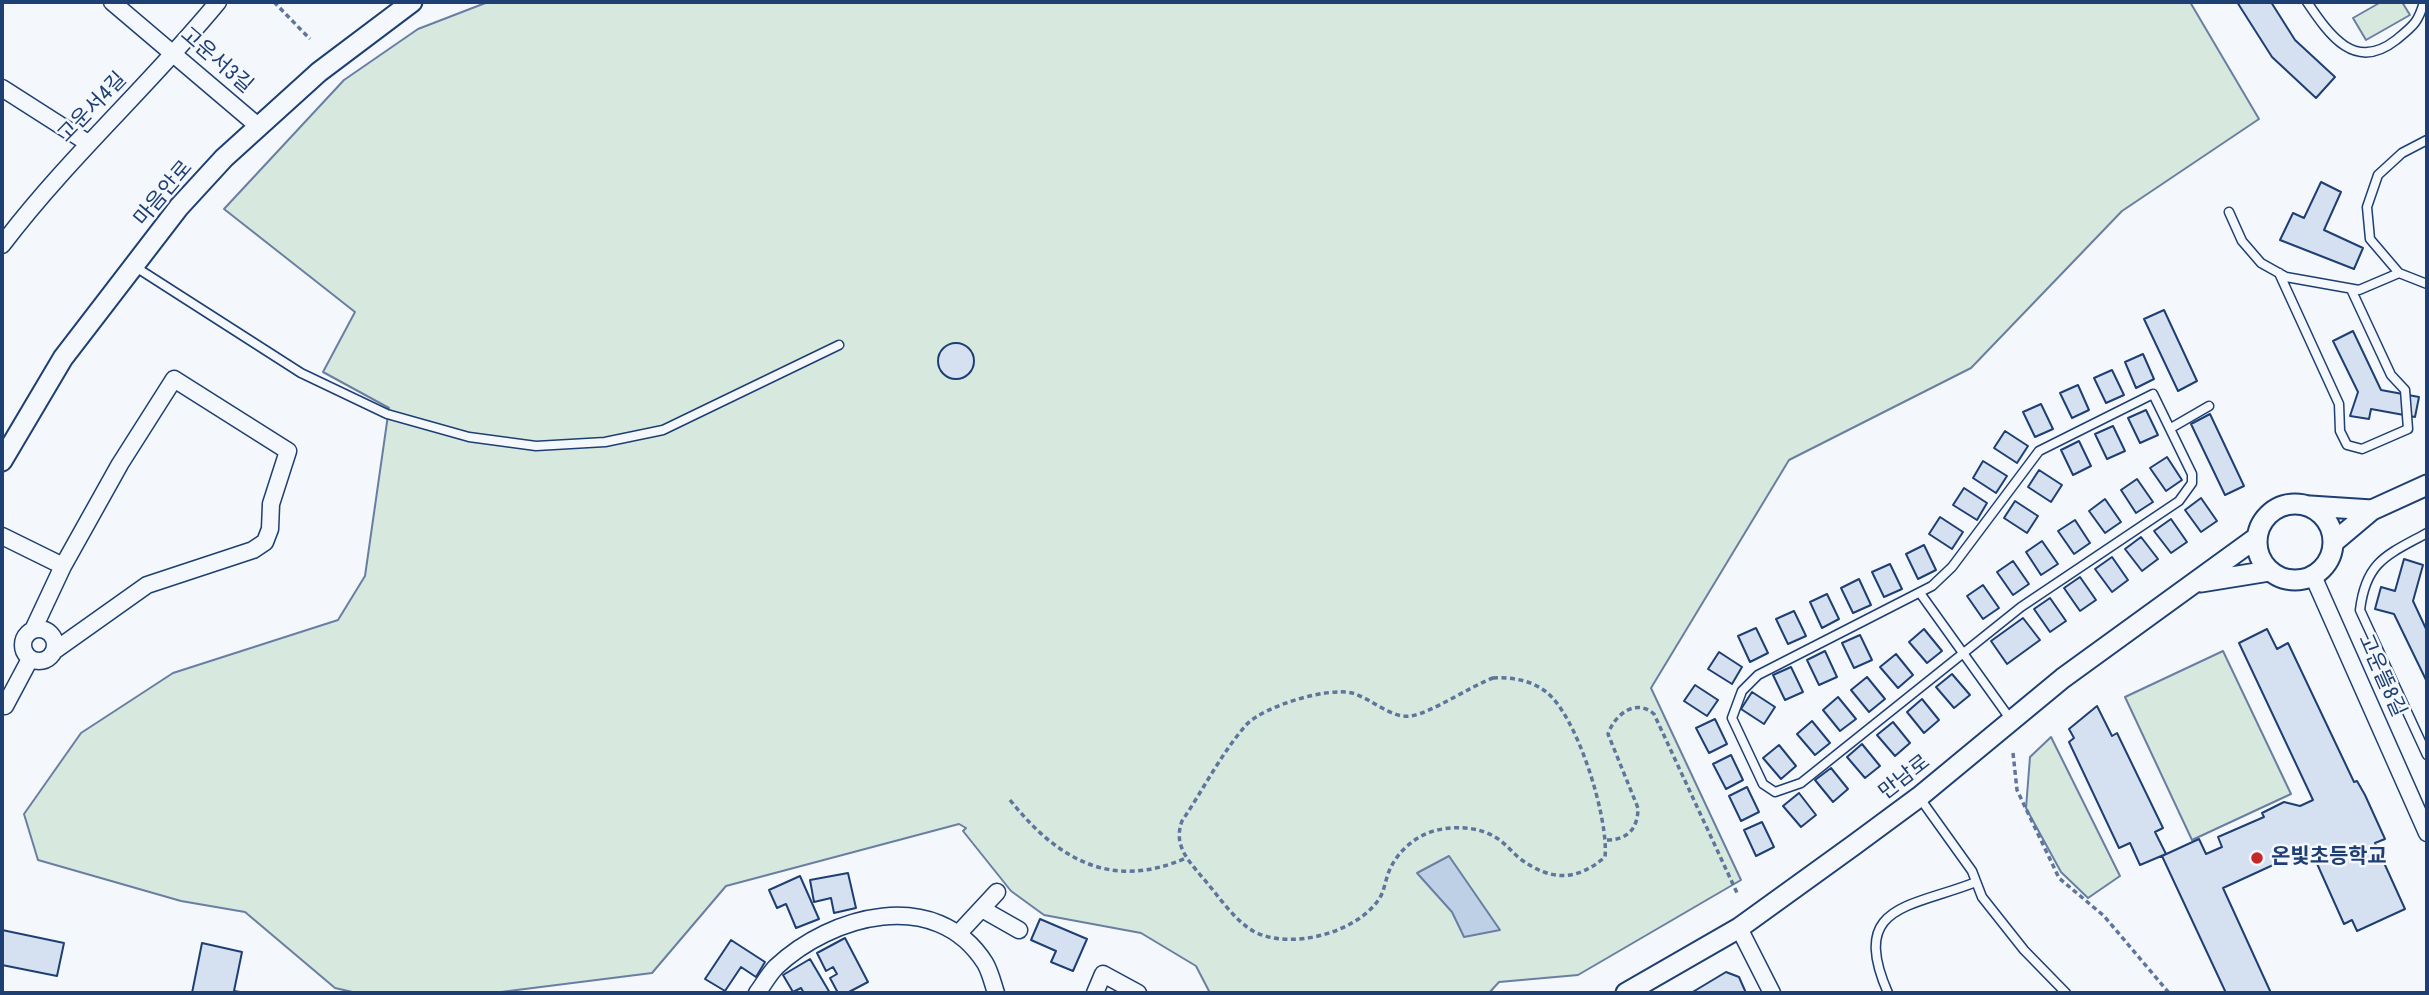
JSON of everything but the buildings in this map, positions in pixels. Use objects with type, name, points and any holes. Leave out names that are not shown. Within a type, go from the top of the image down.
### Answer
[{"type":"street","name":"고운서3길","points":[[112,2],[176,53],[258,127]]},
{"type":"street","name":"고운서4길","points":[[2,245],[88,143],[176,53],[218,2]]},
{"type":"street","name":"마음안로","points":[[2,461],[63,358],[179,208],[258,127],[319,72],[412,2]]},
{"type":"street","points":[[2,88],[88,143]]},
{"type":"street","points":[[174,379],[288,451],[271,504],[270,529],[265,542],[253,551],[146,585],[41,661],[30,659],[24,651],[23,641],[33,630],[63,566],[120,464],[174,379]]},
{"type":"street","points":[[2334,542],[2372,510],[2427,485]]},
{"type":"street","points":[[2309,506],[2317,509],[2329,524],[2334,542],[2330,559],[2313,576],[2302,580],[2285,580],[2269,571],[2258,556],[2256,538],[2260,523],[2271,510],[2286,503],[2372,510]]},
{"type":"street","points":[[2,536],[63,566]]},
{"type":"street","name":"만남로","points":[[1626,993],[1738,928],[1919,797],[2063,678],[2200,582],[2256,538]]},
{"type":"street","points":[[2200,582],[2269,571]]},
{"type":"street","name":"고운뜰8길","points":[[2313,576],[2427,833]]},
{"type":"street","points":[[33,630],[48,632],[54,640],[54,652]]},
{"type":"street","points":[[5,706],[30,659]]},
{"type":"street","points":[[958,934],[997,892]]},
{"type":"street","points":[[982,909],[1019,930]]},
{"type":"street","points":[[757,993],[775,969],[805,944],[838,928],[878,916],[909,914],[938,923],[958,934],[985,963],[996,993]]},
{"type":"street","points":[[1738,928],[1772,993]]},
{"type":"street","points":[[1095,993],[1103,974],[1138,993]]},
{"type":"lane","points":[[2307,2],[2344,48],[2364,54],[2383,50],[2418,22],[2424,2]]},
{"type":"lane","points":[[2427,140],[2402,153],[2378,175],[2367,206],[2370,239],[2399,273],[2427,284]]},
{"type":"lane","points":[[2230,212],[2242,241],[2261,263],[2279,273],[2358,290],[2399,273]]},
{"type":"lane","points":[[134,266],[301,373],[387,414],[468,437],[536,446],[605,443],[663,430],[839,345]]},
{"type":"lane","points":[[2279,273],[2339,404],[2340,431],[2347,445],[2362,449],[2408,429],[2405,390],[2392,375],[2351,289]]},
{"type":"lane","points":[[2153,394],[2192,474],[2187,492],[2115,546],[2021,607],[1801,783],[1775,792],[1763,784],[1731,718],[1748,683],[1775,665],[1920,593],[1942,579],[2027,463],[2048,445],[2153,394]]},
{"type":"lane","points":[[2171,428],[2209,406]]},
{"type":"lane","points":[[2427,533],[2376,565],[2363,584],[2360,610],[2427,755]]},
{"type":"lane","points":[[1920,593],[2011,720]]},
{"type":"lane","points":[[1919,797],[1972,871],[1982,897],[2024,950],[2066,993]]},
{"type":"lane","points":[[1888,993],[1875,956],[1874,936],[1881,922],[1905,907],[1976,882]]},
{"type":"path","points":[[274,2],[310,39]]},
{"type":"path","points":[[1493,678],[1521,680],[1546,691],[1554,699],[1581,748],[1607,840],[1605,857],[1589,870],[1563,877],[1537,870],[1497,837],[1474,829],[1439,829],[1420,838],[1395,859],[1381,897],[1370,911],[1343,926],[1293,940],[1269,937],[1240,922],[1186,858],[1178,832],[1182,821],[1238,737],[1249,723],[1261,715],[1309,696],[1330,691],[1351,693],[1393,712],[1414,716],[1469,687],[1493,678]]},
{"type":"path","points":[[1607,840],[1619,840],[1629,835],[1638,818],[1638,808],[1608,734],[1612,722],[1618,716],[1628,710],[1647,708],[1654,714],[1738,895]]},
{"type":"path","points":[[2013,753],[2017,790],[2059,878],[2105,916],[2169,993]]},
{"type":"path","points":[[1010,800],[1028,822],[1051,842],[1084,862],[1114,873],[1150,869],[1186,858]]},
{"type":"shaded area","points":[[488,2],[2190,2],[2259,119],[2122,211],[1971,368],[1789,460],[1651,688],[1741,880],[1578,975],[1499,982],[1489,993],[1210,993],[1196,966],[1141,933],[1044,915],[1011,891],[963,831],[966,828],[959,824],[726,886],[652,973],[493,993],[357,993],[335,988],[245,912],[181,901],[38,860],[24,814],[81,733],[173,673],[338,620],[365,576],[389,408],[323,372],[355,312],[224,209],[344,80],[418,29]]},
{"type":"shaded area","points":[[2381,2],[2402,2],[2410,15],[2366,40],[2353,18]]},
{"type":"shaded area","points":[[2223,651],[2291,794],[2192,840],[2125,697]]},
{"type":"shaded area","points":[[2051,737],[2120,876],[2088,898],[2061,872],[2026,808],[2030,757]]},
{"type":"water","points":[[1449,856],[1500,930],[1464,937],[1452,912],[1417,873]]},
{"type":"place","name":"온빛초등학교","points":[[2257,858]]}]
